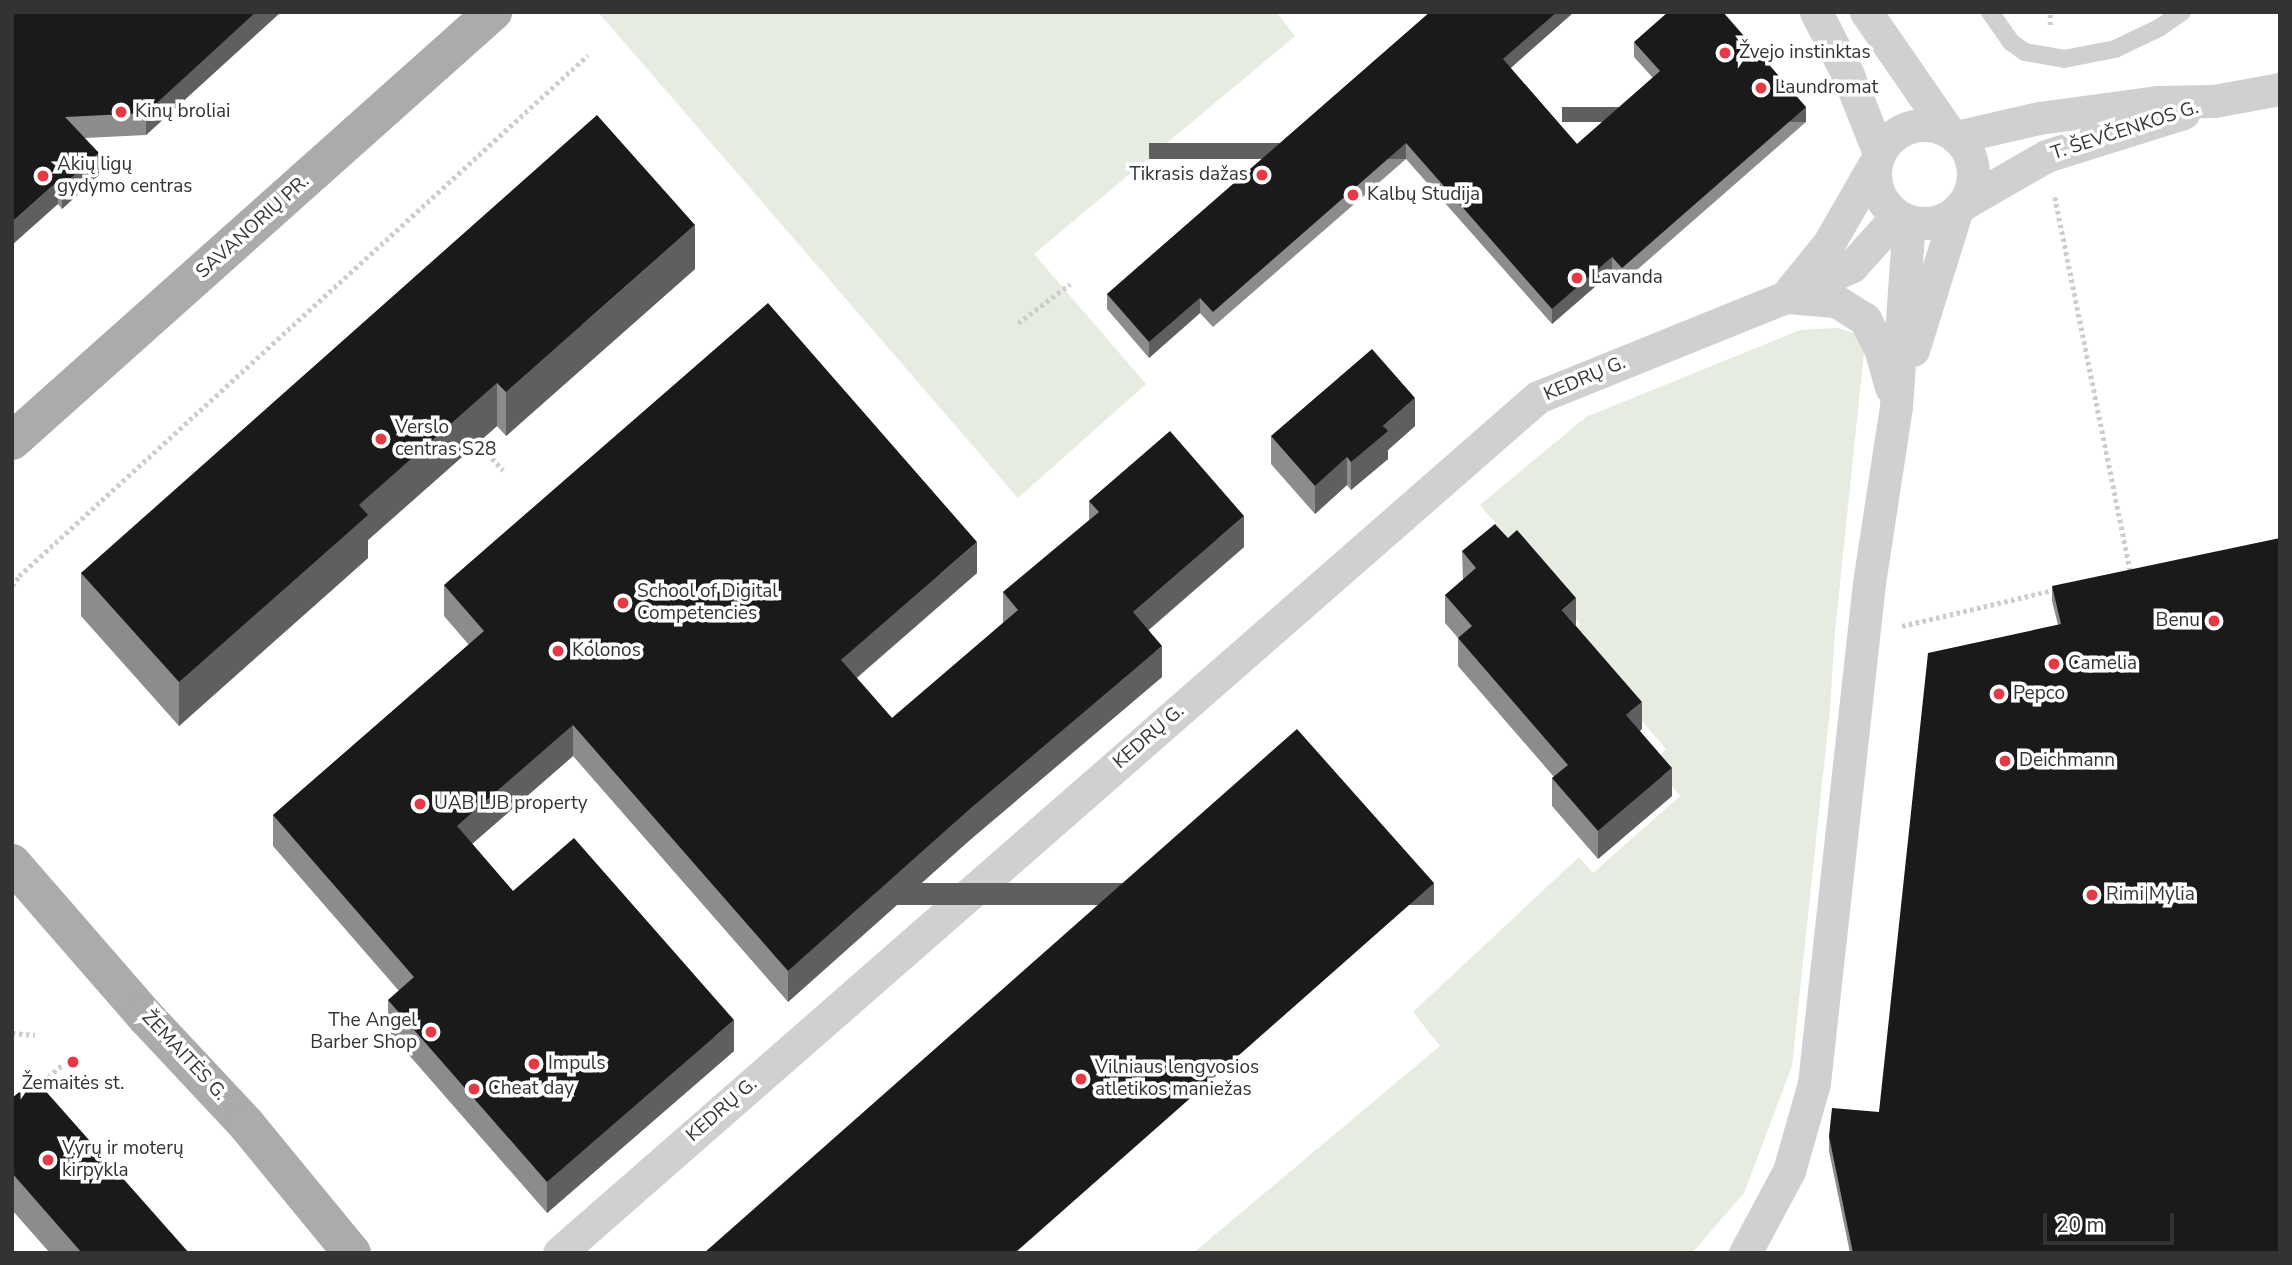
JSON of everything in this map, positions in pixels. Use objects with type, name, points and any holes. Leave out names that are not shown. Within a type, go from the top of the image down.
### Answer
[{"type":"main road","name":"SAVANORIŲ PR.","points":[[12,441],[493,12]]},
{"type":"main road","name":"ŽEMAITĖS G.","points":[[12,863],[145,1016],[246,1124],[352,1253]]},
{"type":"street","points":[[1816,12],[1848,75],[1877,158]]},
{"type":"street","points":[[1866,12],[1972,164],[1972,185],[1960,208],[1896,406]]},
{"type":"street","name":"T. ŠEVČENKOS G.","points":[[1952,134],[2039,118],[2157,102],[2214,101],[2280,89]]},
{"type":"street","name":"T. ŠEVČENKOS G.","points":[[1960,208],[2046,156],[2161,122],[2214,101]]},
{"type":"street","points":[[1952,134],[1926,125],[1903,129],[1885,142],[1877,158],[1875,186],[1879,196],[1903,219],[1936,223],[1960,208]]},
{"type":"street","name":"KEDRŲ G.","points":[[1785,297],[1829,243],[1877,158]]},
{"type":"street","points":[[1745,1253],[1789,1171],[1814,1083],[1876,539],[1896,406],[1903,219]]},
{"type":"street","name":"KEDRŲ G.","points":[[559,1253],[1538,397],[1785,297],[1852,266],[1903,219]]},
{"type":"street","name":"KEDRŲ G.","points":[[1785,297],[1836,301],[1865,319],[1880,348],[1896,406]]},
{"type":"lane","points":[[1990,12],[2011,42],[2025,52],[2064,59],[2115,49],[2160,28],[2182,12]]},
{"type":"path","points":[[12,586],[29,567],[588,55]]},
{"type":"path","points":[[2053,189],[2133,584]]},
{"type":"path","points":[[1018,323],[1070,284]]},
{"type":"path","points":[[478,443],[503,471]]},
{"type":"path","points":[[2118,574],[2145,568]]},
{"type":"path","points":[[1901,626],[2063,587]]},
{"type":"path","points":[[12,1033],[35,1035]]},
{"type":"path","points":[[32,1090],[62,1065]]},
{"type":"shaded area","points":[[598,12],[1276,12],[1295,36],[1034,254],[1146,384],[1018,498]]},
{"type":"shaded area","points":[[1838,328],[1856,334],[1864,352],[1792,1066],[1744,1193],[1692,1253],[1193,1253],[1440,1046],[1413,1012],[1579,857],[1593,873],[1680,796],[1653,763],[1666,749],[1568,635],[1581,625],[1480,505],[1586,417],[1800,330]]},
{"type":"building","points":[[16,12],[256,12],[146,113],[65,117],[99,153],[62,186],[58,181],[12,222],[12,15]]},
{"type":"building","points":[[1430,12],[1557,12],[1503,59],[1577,144],[1660,71],[1634,42],[1668,12],[1723,12],[1806,107],[1622,268],[1612,257],[1552,309],[1406,143],[1213,312],[1200,298],[1149,342],[1107,294]]},
{"type":"building","name":"Verslo centras S28","points":[[597,115],[695,225],[506,392],[497,383],[359,505],[368,515],[179,682],[81,573]]},
{"type":"building","points":[[768,303],[977,542],[841,660],[892,718],[1018,610],[1003,592],[1099,512],[1089,501],[1170,431],[1244,516],[1133,612],[1162,646],[971,808],[788,971],[573,725],[457,826],[513,891],[574,838],[734,1020],[547,1182],[388,1000],[414,977],[273,815],[484,631],[444,585]]},
{"type":"building","points":[[1372,349],[1415,398],[1383,426],[1388,431],[1351,462],[1347,457],[1315,486],[1271,436]]},
{"type":"building","points":[[1495,524],[1508,538],[1517,530],[1576,598],[1562,610],[1642,702],[1626,715],[1672,768],[1598,831],[1552,778],[1568,765],[1458,638],[1472,626],[1445,595],[1476,568],[1462,551]]},
{"type":"building","name":"Rimi Mylia","points":[[2280,538],[2280,1253],[1853,1253],[1829,1136],[1832,1108],[1879,1112],[1928,653],[2061,624],[2052,586]]},
{"type":"building","name":"Vilniaus lengvosios atletikos maniežas","points":[[1297,729],[1434,883],[1015,1253],[704,1253]]},
{"type":"building","points":[[35,1079],[189,1253],[82,1253],[12,1173],[12,1098]]},
{"type":"place","name":"Žvejo instinktas","points":[[1725,53]]},
{"type":"place","name":"Laundromat","points":[[1761,88]]},
{"type":"place","name":"Kinų broliai","points":[[121,112]]},
{"type":"place","name":"Tikrasis dažas","points":[[1262,175]]},
{"type":"place","name":"Akių ligų gydymo centras","points":[[43,176]]},
{"type":"place","name":"Kalbų Studija","points":[[1353,195]]},
{"type":"place","name":"Lavanda","points":[[1577,278]]},
{"type":"place","name":"Verslo centras S28","points":[[381,439]]},
{"type":"place","name":"School of Digital Competencies","points":[[623,603]]},
{"type":"place","name":"Benu","points":[[2214,621]]},
{"type":"place","name":"Kolonos","points":[[558,651]]},
{"type":"place","name":"Camelia","points":[[2054,664]]},
{"type":"place","name":"Pepco","points":[[1999,694]]},
{"type":"place","name":"Deichmann","points":[[2005,761]]},
{"type":"place","name":"UAB LJB property","points":[[420,804]]},
{"type":"place","name":"Rimi Mylia","points":[[2092,895]]},
{"type":"place","name":"The Angel Barber Shop","points":[[431,1032]]},
{"type":"place","name":"Žemaitės st.","points":[[73,1062]]},
{"type":"place","name":"Impuls","points":[[534,1064]]},
{"type":"place","name":"Vilniaus lengvosios atletikos maniežas","points":[[1081,1079]]},
{"type":"place","name":"Cheat day","points":[[474,1089]]},
{"type":"place","name":"Vyrų ir moterų kirpykla","points":[[48,1160]]}]
